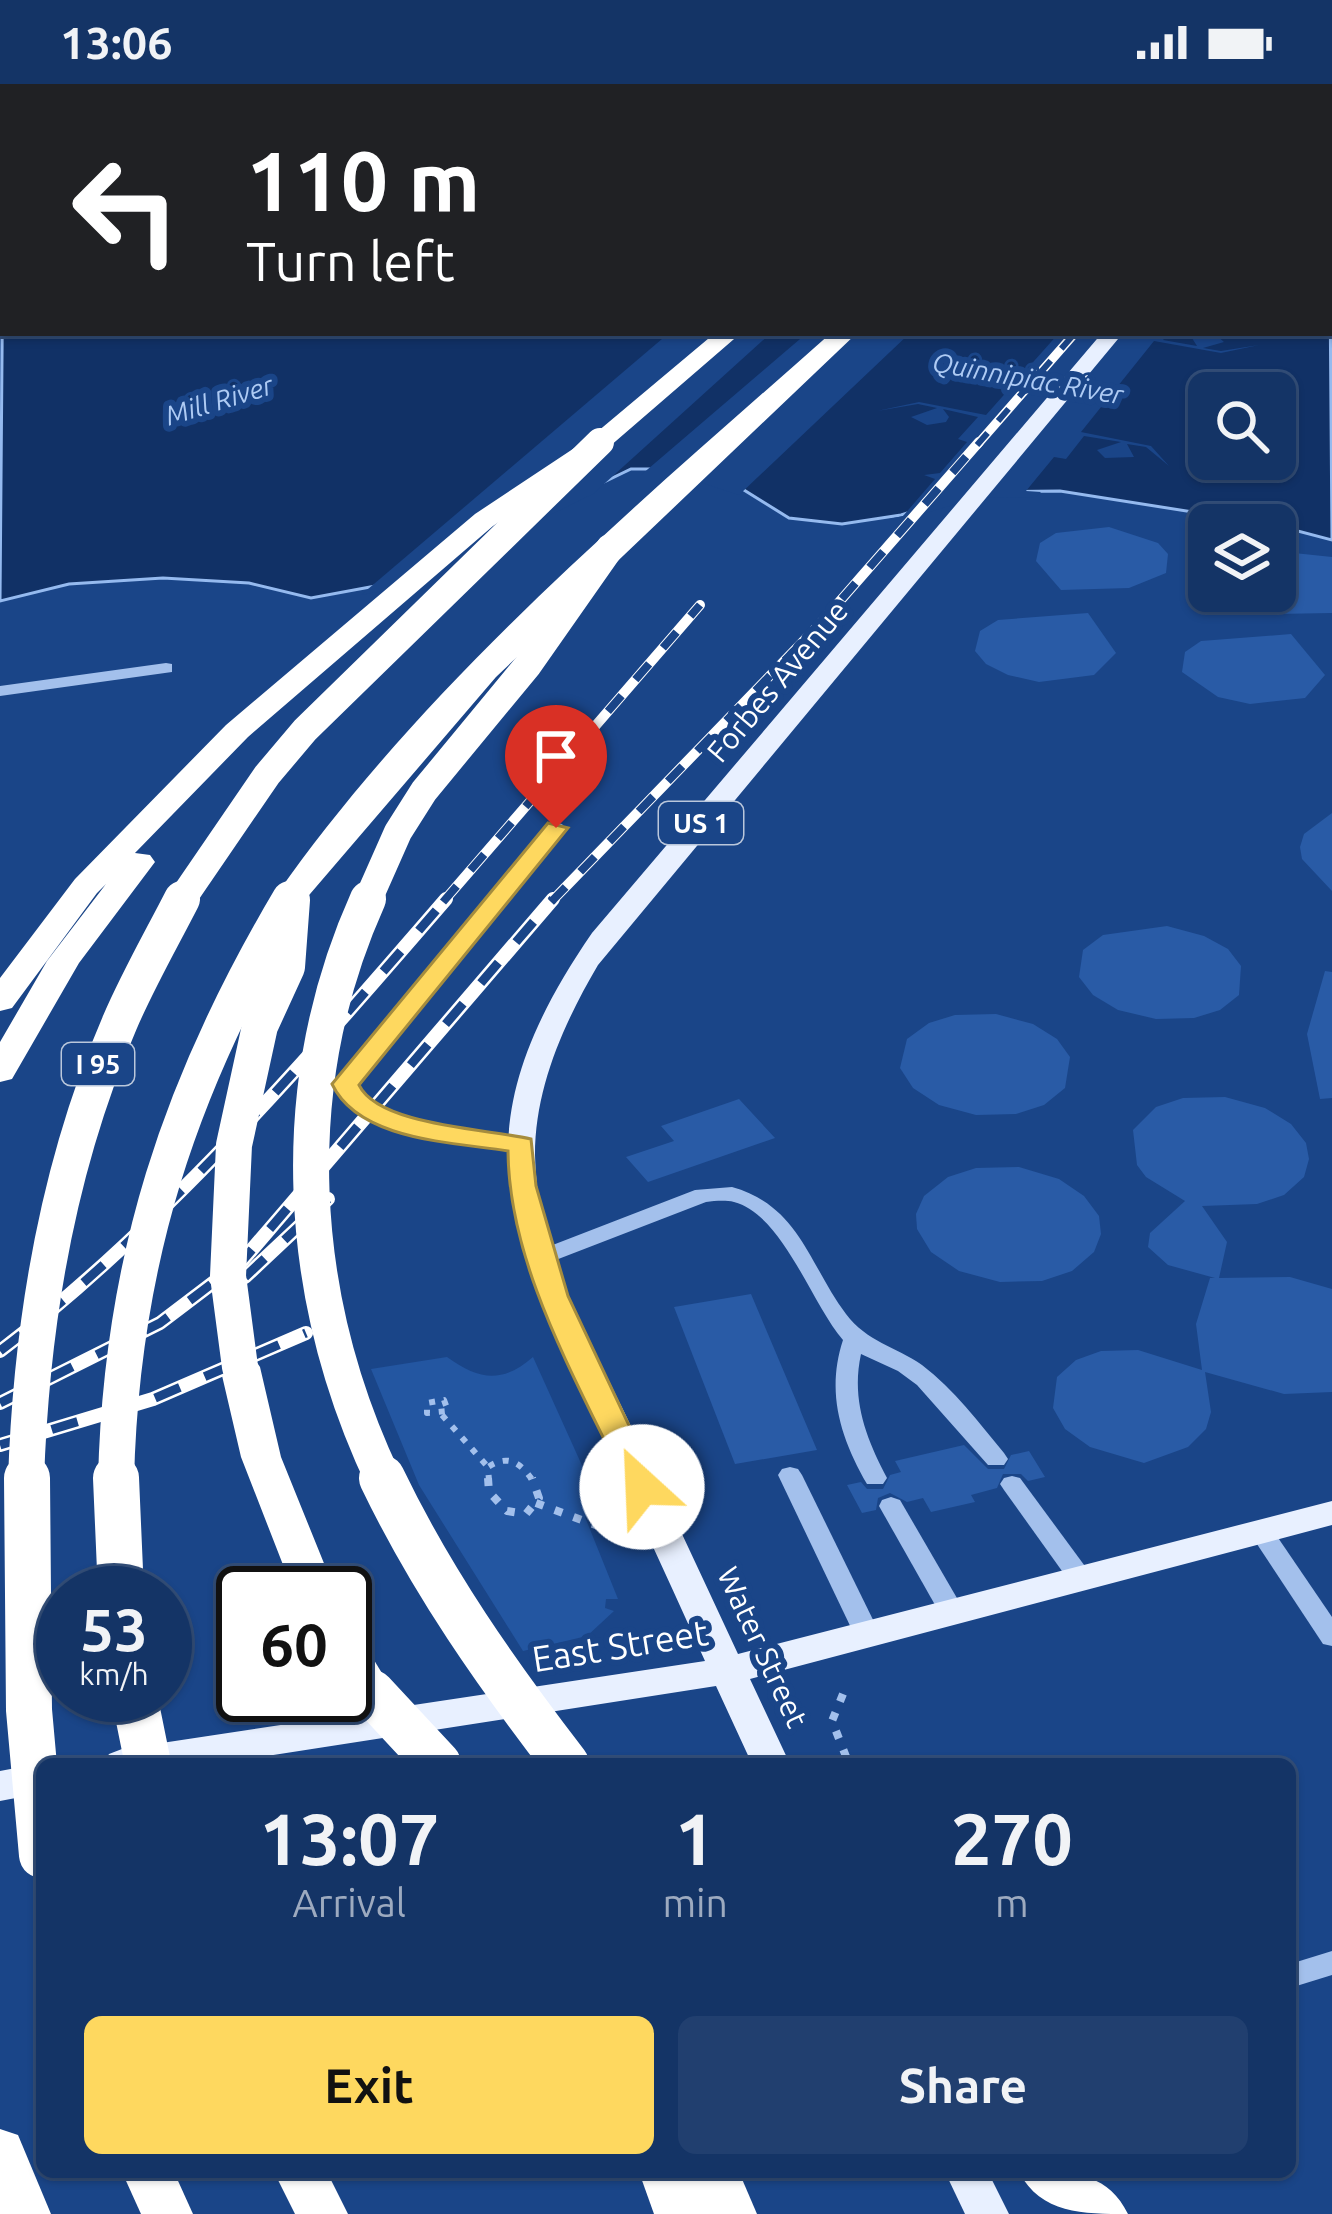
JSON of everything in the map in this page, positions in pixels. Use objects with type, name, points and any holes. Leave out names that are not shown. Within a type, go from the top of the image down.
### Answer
[{"type":"highway","name":"I 95","points":[[36,1826],[20,1747],[8,1642],[7,1449],[31,1281],[85,1096],[127,998],[160,938],[267,776],[350,682],[518,527],[600,442],[725,336]]},
{"type":"highway","points":[[120,1566],[115,1469],[119,1380],[146,1217],[194,1075],[222,1010],[293,894],[379,790],[610,548],[841,336]]},
{"type":"highway","points":[[0,1000],[86,886],[237,731],[484,520],[600,442]]},
{"type":"highway","points":[[561,1758],[520,1710],[437,1588],[396,1514],[351,1413],[315,1276],[304,1183],[306,1127],[332,986],[398,833],[461,740],[514,682],[610,548]]},
{"type":"highway","points":[[0,1072],[64,961],[114,892],[188,804],[338,649]]},
{"type":"highway","points":[[293,894],[287,967],[260,1026],[240,1105],[228,1276],[240,1366],[261,1457],[304,1566]]},
{"type":"highway","points":[[372,1693],[413,1758]]},
{"type":"highway","points":[[372,1693],[432,1758]]},
{"type":"highway","points":[[139,1722],[147,1758]]},
{"type":"highway","points":[[0,2151],[25,2214]]},
{"type":"highway","points":[[151,2178],[166,2214]]},
{"type":"highway","points":[[303,2178],[322,2214]]},
{"type":"highway","points":[[667,2178],[680,2214]]},
{"type":"highway","points":[[716,2178],[731,2214]]},
{"type":"highway","points":[[1053,2178],[1102,2214]]},
{"type":"main road","name":"Forbes Avenue","points":[[531,1094],[565,994],[593,952],[1110,336]]},
{"type":"main road","name":"Water Street","points":[[531,1094],[521,1145],[522,1186],[540,1258],[768,1758]]},
{"type":"main road","name":"East Street","points":[[161,1758],[728,1671],[1332,1513]]},
{"type":"main road","points":[[0,1786],[36,1779]]},
{"type":"main road","points":[[969,2178],[987,2214]]},
{"type":"lane","points":[[0,691],[166,668]]},
{"type":"lane","points":[[521,1145],[404,1125],[353,1100],[345,1084],[556,828]]},
{"type":"lane","points":[[540,1258],[727,1190],[750,1198],[782,1228],[855,1339],[911,1368],[996,1459]]},
{"type":"lane","points":[[855,1339],[842,1382],[847,1414],[874,1478]]},
{"type":"lane","points":[[790,1475],[867,1634]]},
{"type":"lane","points":[[1012,1484],[1081,1579]]},
{"type":"lane","points":[[892,1506],[952,1612]]},
{"type":"lane","points":[[1261,1532],[1332,1637]]},
{"type":"lane","points":[[1296,1974],[1332,1963]]},
{"type":"path","points":[[442,1415],[488,1468],[489,1492],[507,1511],[526,1514],[536,1503],[538,1487],[515,1460],[501,1459],[488,1468]]},
{"type":"path","points":[[536,1503],[598,1526]]},
{"type":"path","points":[[843,1694],[832,1707],[829,1726],[846,1758]]},
{"type":"shaded area","points":[[447,1357],[470,1371],[491,1376],[512,1371],[533,1357],[603,1512],[585,1517],[618,1599],[606,1599],[605,1608],[614,1611],[587,1636],[523,1651],[419,1485],[371,1369]]},
{"type":"water","points":[[2,336],[1330,336],[1332,540],[1296,531],[1296,504],[1188,504],[1188,511],[1060,491],[975,492],[901,515],[842,524],[789,518],[731,482],[679,469],[631,469],[397,582],[311,598],[249,583],[163,578],[69,584],[0,601]]},
{"type":"pier","points":[[665,336],[768,336],[593,494],[400,588],[361,595]]},
{"type":"pier","points":[[803,336],[907,336],[739,495],[678,475],[641,475]]},
{"type":"pier","points":[[1056,336],[1166,336],[1163,340],[1197,346],[1191,336],[1217,336],[1224,342],[1203,348],[1221,351],[1259,345],[1221,353],[1154,341],[1081,432],[1151,446],[1169,466],[1146,447],[1127,444],[1134,457],[1105,458],[1097,450],[1121,442],[1084,436],[1066,459],[1054,457],[1026,491],[1041,492],[1036,497],[976,498],[903,520],[889,519],[903,516],[935,479],[924,475],[940,473],[967,442],[958,439],[978,417],[943,409],[949,417],[946,422],[927,425],[911,417],[937,408],[918,404],[877,411],[919,402],[986,415]]},
{"type":"building","points":[[1109,527],[1158,543],[1168,554],[1166,573],[1129,588],[1061,590],[1036,561],[1040,543],[1056,533]]},
{"type":"building","points":[[1296,553],[1332,557],[1332,613],[1275,614],[1296,612]]},
{"type":"building","points":[[1088,613],[1116,653],[1094,675],[1039,682],[1008,675],[986,664],[975,651],[980,631],[998,620]]},
{"type":"building","points":[[1291,634],[1325,675],[1305,698],[1250,704],[1218,697],[1182,672],[1185,652],[1201,641]]},
{"type":"building","points":[[1332,813],[1332,891],[1302,859],[1300,847],[1304,834]]},
{"type":"building","points":[[1167,926],[1204,936],[1228,949],[1241,966],[1239,995],[1220,1010],[1194,1018],[1156,1019],[1118,1010],[1093,995],[1079,977],[1083,950],[1103,935]]},
{"type":"building","points":[[1325,971],[1332,972],[1332,1098],[1320,1099],[1307,1034]]},
{"type":"building","points":[[996,1014],[1033,1024],[1057,1039],[1070,1057],[1065,1088],[1044,1105],[1016,1114],[976,1115],[939,1105],[913,1088],[900,1068],[907,1039],[929,1023],[955,1015]]},
{"type":"building","points":[[1225,1097],[1265,1108],[1291,1124],[1306,1143],[1309,1159],[1304,1177],[1284,1195],[1257,1204],[1202,1206],[1227,1242],[1219,1278],[1290,1277],[1332,1289],[1332,1392],[1284,1394],[1205,1372],[1211,1412],[1206,1429],[1188,1447],[1144,1463],[1090,1447],[1065,1429],[1053,1408],[1057,1377],[1076,1360],[1101,1351],[1138,1350],[1202,1370],[1196,1324],[1210,1278],[1215,1278],[1168,1265],[1148,1247],[1150,1233],[1185,1201],[1146,1177],[1137,1165],[1133,1130],[1156,1107],[1183,1098]]},
{"type":"building","points":[[739,1099],[775,1138],[648,1182],[626,1157],[674,1141],[661,1126]]},
{"type":"building","points":[[1019,1167],[1059,1179],[1084,1196],[1099,1216],[1101,1234],[1094,1252],[1072,1271],[1042,1281],[1000,1282],[959,1271],[931,1252],[917,1229],[916,1214],[924,1196],[948,1177],[976,1168]]},
{"type":"building","points":[[751,1294],[817,1450],[735,1464],[674,1307]]},
{"type":"building","points":[[964,1445],[988,1469],[1004,1469],[1011,1455],[1029,1451],[1045,1477],[1028,1481],[1021,1474],[1003,1474],[997,1488],[971,1495],[975,1502],[931,1512],[923,1498],[907,1502],[890,1493],[878,1498],[876,1510],[862,1513],[847,1485],[861,1482],[867,1489],[883,1489],[890,1475],[901,1472],[895,1461]]},
{"type":"railway","points":[[977,445],[1072,336]]},
{"type":"railway","points":[[551,902],[819,625],[979,442]]},
{"type":"railway","points":[[443,902],[700,605]]},
{"type":"railway","points":[[0,1351],[60,1303],[177,1195],[289,1078],[446,899]]},
{"type":"railway","points":[[0,1403],[160,1323],[243,1260],[553,899]]},
{"type":"railway","points":[[245,1277],[328,1199]]},
{"type":"railway","points":[[0,1445],[153,1399],[306,1333]]},
{"type":"route","points":[[556,828],[345,1084],[353,1100],[404,1125],[521,1145],[522,1186],[540,1258],[642,1487]]},
{"type":"water label","name":"Quinnipiac River","points":[[1028,378]]},
{"type":"water label","name":"Mill River","points":[[219,400]]}]
